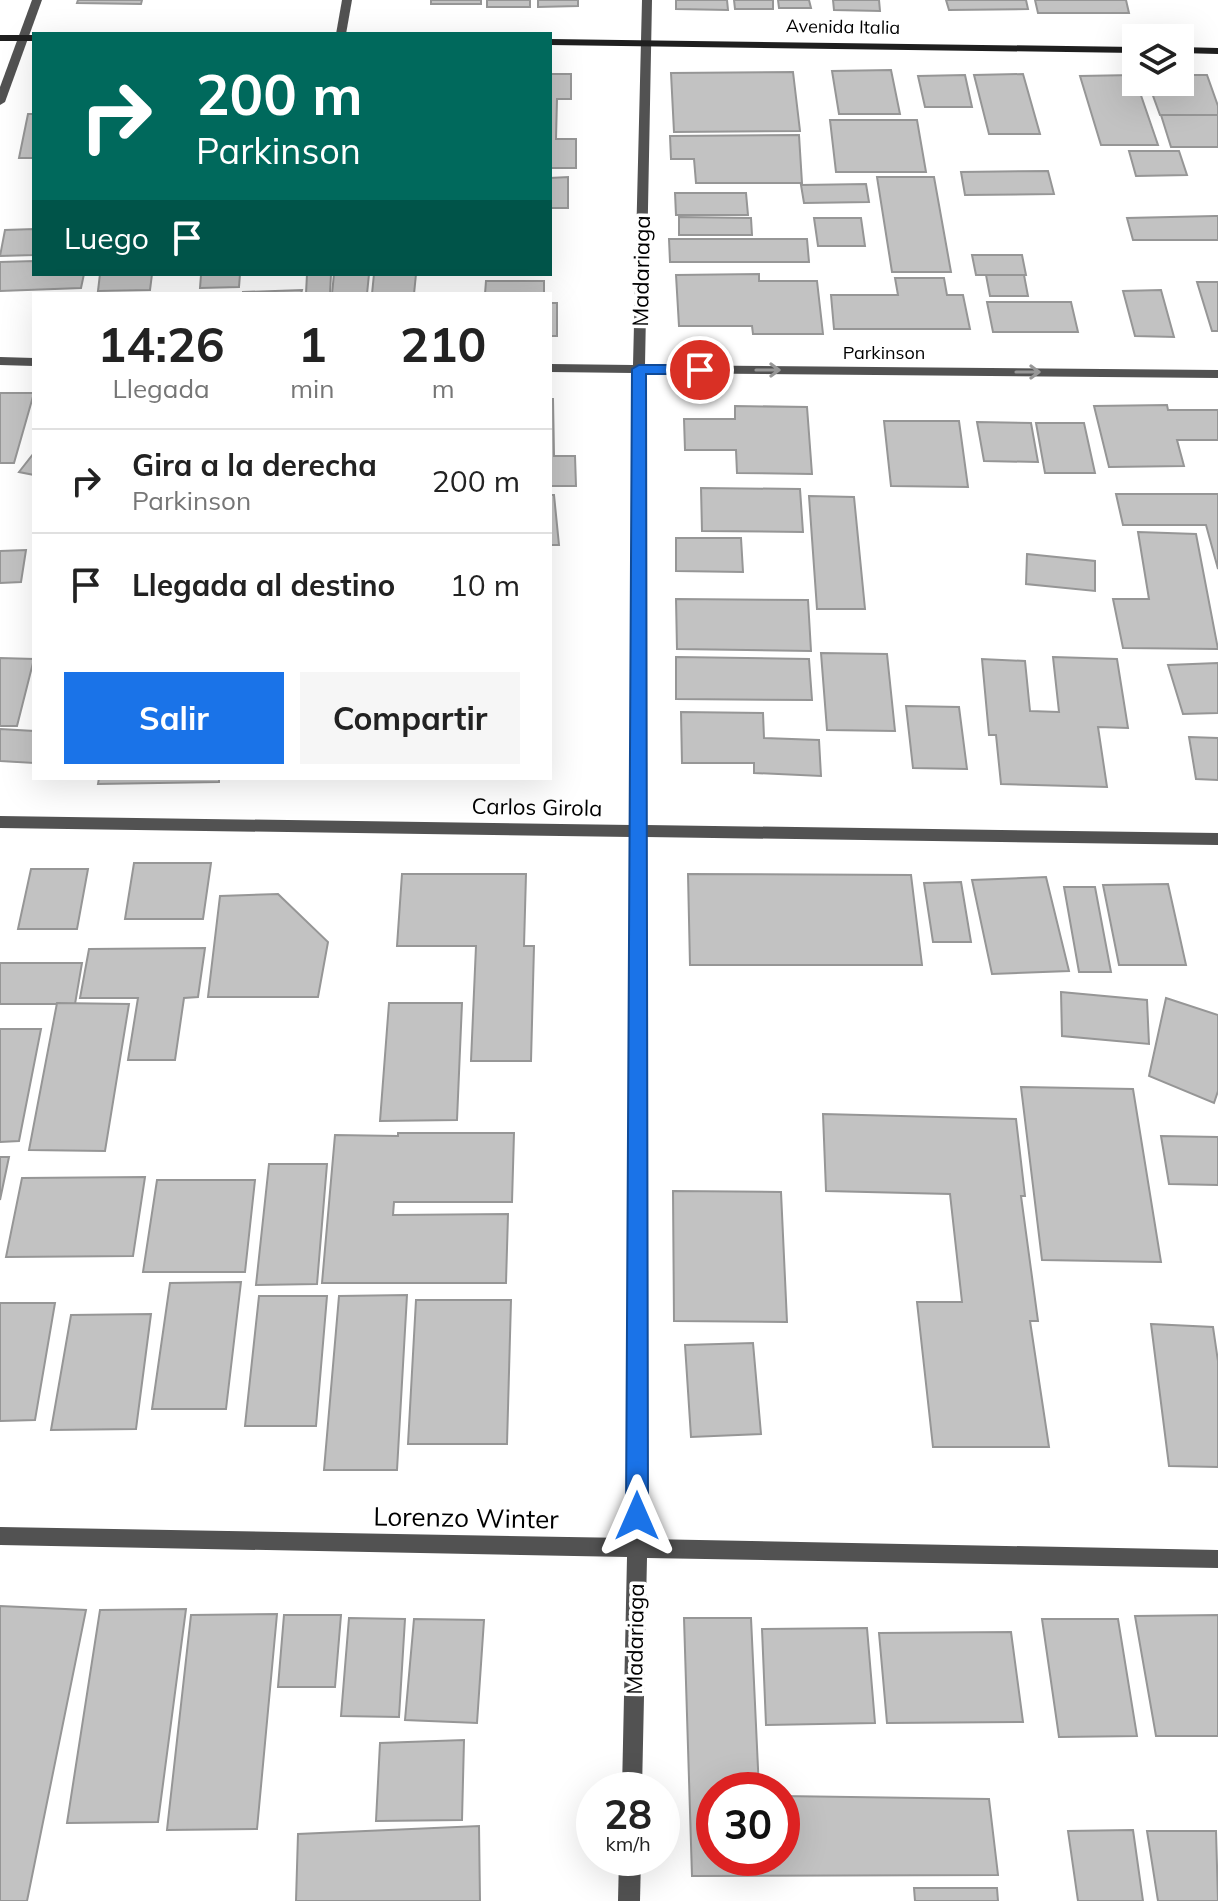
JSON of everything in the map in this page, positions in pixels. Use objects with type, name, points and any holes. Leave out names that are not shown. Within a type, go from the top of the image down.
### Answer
[{"type":"main road","points":[[0,38],[28,38]]},
{"type":"main road","name":"Avenida Italia","points":[[552,42],[1122,50]]},
{"type":"main road","points":[[1194,50],[1218,51]]},
{"type":"street","points":[[0,102],[28,38],[37,0]]},
{"type":"street","points":[[341,32],[347,0]]},
{"type":"street","name":"Madariaga","points":[[632,1772],[637,1547],[639,369],[647,0]]},
{"type":"street","points":[[0,361],[32,362]]},
{"type":"street","name":"Parkinson","points":[[552,368],[1218,374]]},
{"type":"street","name":"Carlos Girola","points":[[0,822],[1218,839]]},
{"type":"street","name":"Lorenzo Winter","points":[[0,1536],[1218,1559]]},
{"type":"street","points":[[629,1901],[630,1876]]},
{"type":"building","points":[[78,0],[142,0],[141,4],[77,3]]},
{"type":"building","points":[[431,0],[481,0],[481,4],[431,4]]},
{"type":"building","points":[[487,0],[530,0],[530,7],[487,7]]},
{"type":"building","points":[[538,0],[578,0],[578,6],[538,7]]},
{"type":"building","points":[[676,0],[727,0],[728,10],[676,9]]},
{"type":"building","points":[[734,0],[773,0],[773,9],[735,9]]},
{"type":"building","points":[[778,0],[809,0],[811,8],[779,8]]},
{"type":"building","points":[[833,0],[879,0],[880,11],[834,10]]},
{"type":"building","points":[[946,0],[1026,0],[1028,9],[949,10]]},
{"type":"building","points":[[1035,0],[1126,0],[1129,13],[1038,13]]},
{"type":"building","points":[[891,70],[900,114],[839,114],[832,71]]},
{"type":"building","points":[[793,72],[800,131],[674,132],[671,73]]},
{"type":"building","points":[[552,74],[571,74],[571,99],[557,99],[556,139],[576,139],[576,168],[552,168]]},
{"type":"building","points":[[1023,74],[1040,134],[989,134],[974,75]]},
{"type":"building","points":[[965,75],[972,107],[925,107],[918,76]]},
{"type":"building","points":[[1122,75],[1122,96],[1141,96],[1158,145],[1101,145],[1080,76]]},
{"type":"building","points":[[1194,75],[1207,75],[1218,115],[1160,115],[1153,96],[1194,96]]},
{"type":"building","points":[[28,114],[32,114],[32,158],[19,158]]},
{"type":"building","points":[[1161,115],[1218,115],[1218,147],[1171,147]]},
{"type":"building","points":[[830,120],[917,120],[926,172],[836,172]]},
{"type":"building","points":[[799,135],[802,183],[696,183],[694,159],[671,159],[670,136]]},
{"type":"building","points":[[1129,151],[1179,151],[1187,175],[1136,176]]},
{"type":"building","points":[[1048,171],[1054,194],[965,195],[961,172]]},
{"type":"building","points":[[568,177],[568,208],[552,208],[552,178]]},
{"type":"building","points":[[877,177],[934,177],[951,272],[892,272]]},
{"type":"building","points":[[866,184],[869,202],[804,203],[801,185]]},
{"type":"building","points":[[675,193],[746,193],[748,215],[676,215]]},
{"type":"building","points":[[1218,216],[1218,240],[1133,240],[1127,218]]},
{"type":"building","points":[[679,217],[751,218],[752,235],[679,235]]},
{"type":"building","points":[[814,218],[861,218],[865,246],[818,246]]},
{"type":"building","points":[[32,229],[32,255],[0,256],[5,230]]},
{"type":"building","points":[[669,239],[807,239],[809,262],[670,262]]},
{"type":"building","points":[[972,255],[1022,255],[1026,275],[976,275]]},
{"type":"building","points":[[32,261],[32,276],[84,276],[81,288],[0,291],[0,262]]},
{"type":"building","points":[[759,274],[759,281],[817,281],[823,334],[753,334],[752,326],[679,326],[676,275]]},
{"type":"building","points":[[986,275],[1024,275],[1028,296],[990,296]]},
{"type":"building","points":[[100,276],[152,276],[150,290],[98,291]]},
{"type":"building","points":[[201,276],[240,276],[239,287],[200,288]]},
{"type":"building","points":[[307,276],[331,276],[330,292],[306,292]]},
{"type":"building","points":[[334,276],[369,276],[367,292],[332,292]]},
{"type":"building","points":[[374,276],[416,276],[414,292],[372,292]]},
{"type":"building","points":[[895,278],[944,278],[947,295],[963,295],[970,329],[834,329],[831,295],[898,295]]},
{"type":"building","points":[[486,281],[544,281],[544,292],[485,292]]},
{"type":"building","points":[[1197,282],[1218,282],[1218,331],[1212,331]]},
{"type":"building","points":[[302,290],[302,292],[243,292]]},
{"type":"building","points":[[1161,290],[1174,337],[1135,336],[1123,291]]},
{"type":"building","points":[[987,302],[1071,302],[1078,332],[993,332]]},
{"type":"building","points":[[552,303],[557,303],[557,336],[552,336]]},
{"type":"building","points":[[0,393],[32,393],[14,463],[0,463]]},
{"type":"building","points":[[552,399],[554,456],[575,456],[576,486],[552,486]]},
{"type":"building","points":[[1167,405],[1168,410],[1218,410],[1218,440],[1177,440],[1184,466],[1109,467],[1094,406]]},
{"type":"building","points":[[735,406],[807,407],[812,474],[737,473],[736,450],[685,450],[684,419],[735,419]]},
{"type":"building","points":[[884,421],[959,421],[968,487],[891,486]]},
{"type":"building","points":[[977,422],[1031,423],[1038,462],[984,461]]},
{"type":"building","points":[[1036,423],[1084,423],[1095,473],[1045,473]]},
{"type":"building","points":[[32,456],[32,475],[19,472]]},
{"type":"building","points":[[701,488],[800,489],[803,532],[702,531]]},
{"type":"building","points":[[1116,494],[1218,494],[1218,569],[1206,525],[1123,525]]},
{"type":"building","points":[[552,495],[554,495],[559,545],[552,545]]},
{"type":"building","points":[[809,496],[854,497],[865,609],[817,609]]},
{"type":"building","points":[[1138,532],[1196,534],[1218,649],[1123,648],[1113,599],[1149,599]]},
{"type":"building","points":[[676,538],[741,538],[743,572],[676,571]]},
{"type":"building","points":[[26,550],[21,582],[0,583],[0,551]]},
{"type":"building","points":[[1027,554],[1095,561],[1095,591],[1026,584]]},
{"type":"building","points":[[676,599],[808,600],[811,651],[677,649]]},
{"type":"building","points":[[821,653],[887,654],[895,731],[827,730]]},
{"type":"building","points":[[676,657],[809,659],[812,700],[676,699]]},
{"type":"building","points":[[1053,657],[1117,659],[1128,728],[1098,727],[1107,787],[1001,784],[996,735],[989,735],[982,659],[1025,661],[1030,711],[1059,712]]},
{"type":"building","points":[[0,658],[32,659],[17,726],[0,726]]},
{"type":"building","points":[[1218,663],[1218,713],[1183,714],[1168,665]]},
{"type":"building","points":[[906,706],[959,707],[967,769],[913,768]]},
{"type":"building","points":[[681,712],[763,713],[764,738],[819,740],[821,776],[754,773],[754,763],[682,763]]},
{"type":"building","points":[[0,729],[32,731],[32,763],[0,761]]},
{"type":"building","points":[[1189,737],[1218,738],[1218,780],[1196,779]]},
{"type":"building","points":[[99,780],[219,780],[219,782],[98,784]]},
{"type":"building","points":[[134,863],[211,863],[203,919],[125,919]]},
{"type":"building","points":[[31,869],[88,869],[77,929],[18,929]]},
{"type":"building","points":[[402,874],[526,874],[524,946],[534,946],[531,1061],[471,1061],[476,946],[397,946]]},
{"type":"building","points":[[688,874],[911,875],[922,965],[690,965]]},
{"type":"building","points":[[1046,877],[1069,971],[992,974],[972,880]]},
{"type":"building","points":[[961,882],[971,942],[933,942],[924,883]]},
{"type":"building","points":[[1168,884],[1186,965],[1119,965],[1103,885]]},
{"type":"building","points":[[1064,887],[1095,887],[1111,972],[1079,972]]},
{"type":"building","points":[[278,894],[328,942],[318,997],[208,997],[220,896]]},
{"type":"building","points":[[205,948],[198,997],[184,998],[175,1060],[128,1060],[138,998],[80,998],[89,949]]},
{"type":"building","points":[[0,963],[82,963],[75,1004],[0,1004]]},
{"type":"building","points":[[1061,992],[1147,1000],[1149,1044],[1062,1036]]},
{"type":"building","points":[[1166,998],[1218,1015],[1218,1091],[1214,1103],[1149,1076]]},
{"type":"building","points":[[57,1003],[129,1004],[105,1151],[29,1150]]},
{"type":"building","points":[[389,1003],[462,1003],[457,1120],[380,1121]]},
{"type":"building","points":[[0,1029],[41,1029],[19,1141],[0,1142]]},
{"type":"building","points":[[1021,1087],[1133,1089],[1161,1262],[1042,1260]]},
{"type":"building","points":[[823,1114],[1016,1119],[1025,1196],[1021,1196],[1038,1321],[1030,1321],[1049,1447],[933,1447],[917,1302],[962,1302],[950,1194],[826,1191]]},
{"type":"building","points":[[398,1133],[514,1133],[512,1202],[394,1202],[393,1215],[508,1214],[506,1283],[322,1283],[335,1135],[398,1136]]},
{"type":"building","points":[[1161,1136],[1218,1137],[1218,1185],[1169,1184]]},
{"type":"building","points":[[0,1157],[9,1157],[0,1200]]},
{"type":"building","points":[[269,1164],[327,1164],[317,1284],[256,1285]]},
{"type":"building","points":[[145,1177],[133,1256],[6,1257],[22,1178]]},
{"type":"building","points":[[157,1180],[255,1180],[245,1272],[143,1272]]},
{"type":"building","points":[[673,1191],[781,1192],[787,1322],[674,1321]]},
{"type":"building","points":[[241,1282],[226,1409],[152,1409],[170,1283]]},
{"type":"building","points":[[407,1295],[397,1470],[324,1470],[339,1296]]},
{"type":"building","points":[[259,1296],[327,1296],[316,1426],[245,1426]]},
{"type":"building","points":[[416,1300],[511,1300],[507,1444],[408,1444]]},
{"type":"building","points":[[0,1303],[55,1303],[35,1420],[0,1421]]},
{"type":"building","points":[[151,1314],[136,1429],[51,1430],[71,1315]]},
{"type":"building","points":[[1151,1324],[1213,1327],[1218,1361],[1218,1467],[1169,1466]]},
{"type":"building","points":[[753,1343],[761,1434],[691,1437],[685,1345]]},
{"type":"building","points":[[0,1606],[86,1610],[27,1901],[0,1901]]},
{"type":"building","points":[[186,1609],[158,1822],[67,1823],[100,1610]]},
{"type":"building","points":[[277,1614],[257,1829],[167,1830],[191,1615]]},
{"type":"building","points":[[284,1615],[341,1615],[335,1687],[278,1687]]},
{"type":"building","points":[[1218,1615],[1218,1736],[1156,1736],[1135,1616]]},
{"type":"building","points":[[349,1618],[405,1619],[399,1717],[341,1716]]},
{"type":"building","points":[[684,1618],[751,1618],[758,1772],[696,1772],[696,1876],[692,1876]]},
{"type":"building","points":[[414,1619],[484,1620],[477,1723],[405,1720]]},
{"type":"building","points":[[1042,1619],[1118,1619],[1137,1736],[1059,1737]]},
{"type":"building","points":[[867,1628],[875,1723],[766,1725],[762,1629]]},
{"type":"building","points":[[1011,1632],[1023,1722],[887,1723],[879,1633]]},
{"type":"building","points":[[464,1740],[462,1820],[376,1821],[380,1743]]},
{"type":"building","points":[[800,1796],[989,1799],[998,1875],[800,1876]]},
{"type":"building","points":[[479,1826],[480,1901],[296,1901],[298,1834]]},
{"type":"building","points":[[1133,1830],[1143,1901],[1078,1901],[1068,1831]]},
{"type":"building","points":[[1147,1831],[1216,1831],[1218,1901],[1158,1901]]},
{"type":"building","points":[[914,1888],[997,1888],[998,1901],[915,1901]]},
{"type":"route","points":[[637,1516],[639,369],[700,370]]}]
